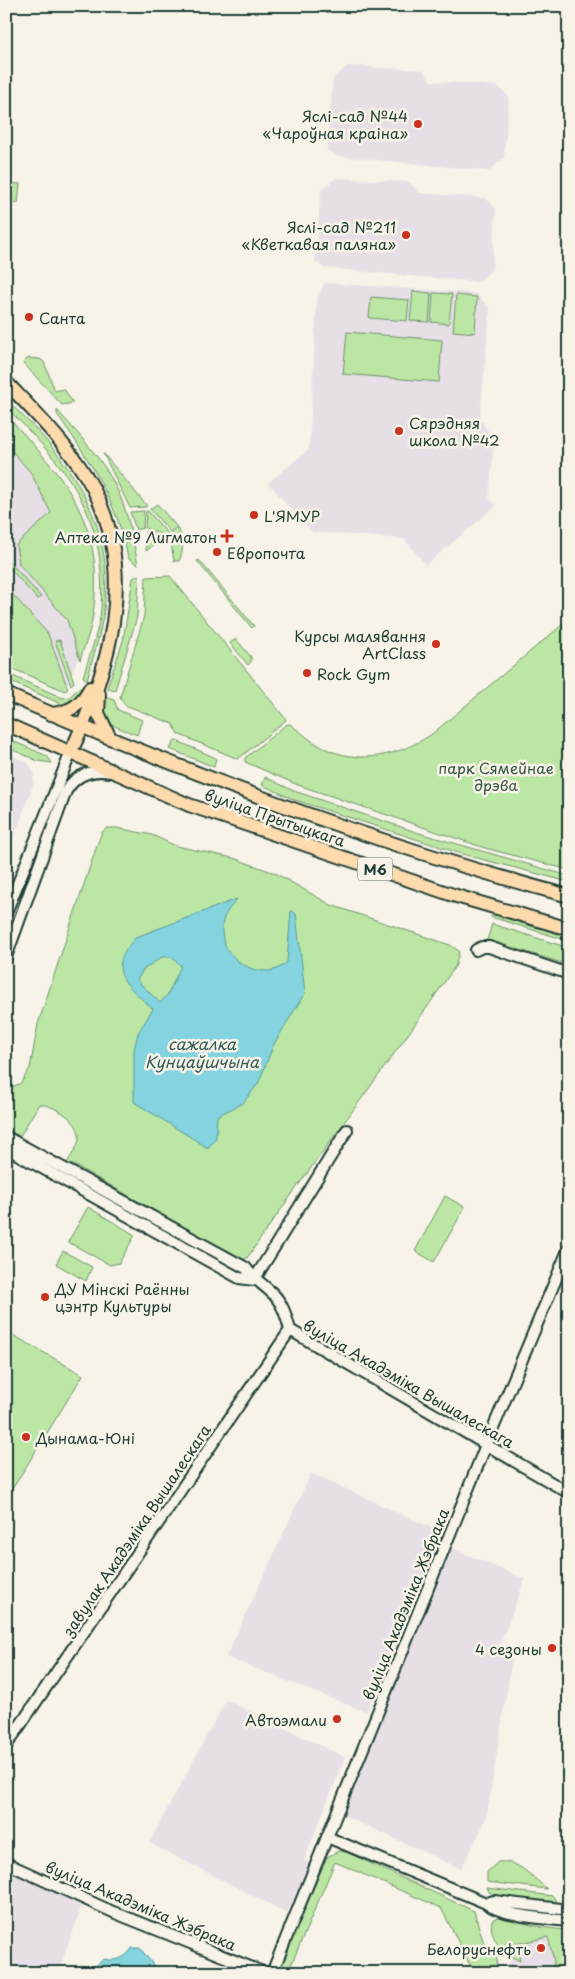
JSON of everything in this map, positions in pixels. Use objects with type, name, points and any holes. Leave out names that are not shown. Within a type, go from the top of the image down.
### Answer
[{"type":"main road","points":[[6,382],[63,445],[80,468],[100,504],[110,536],[116,574],[116,612],[97,707],[103,728],[110,738]]},
{"type":"main road","points":[[51,714],[71,710],[82,702],[104,666]]},
{"type":"main road","points":[[71,752],[104,666]]},
{"type":"main road","name":"вуліца Прытыцкага","points":[[6,694],[190,772],[313,817],[497,877],[569,896]]},
{"type":"main road","name":"вуліца Прытыцкага","points":[[6,724],[189,805],[453,895],[569,929]]},
{"type":"street","points":[[6,913],[71,752]]},
{"type":"street","points":[[6,957],[71,784],[80,776],[90,772],[117,773]]},
{"type":"street","points":[[22,871],[37,876]]},
{"type":"street","points":[[476,950],[482,947],[489,948],[569,974]]},
{"type":"street","points":[[254,1280],[347,1130]]},
{"type":"street","name":"вуліца Акадэміка Вышалескага","points":[[6,1137],[246,1268],[254,1280],[270,1291],[279,1301],[285,1312],[290,1330],[569,1493]]},
{"type":"street","name":"вуліца Акадэміка Вышалескага","points":[[6,1148],[239,1278],[254,1280]]},
{"type":"street","name":"вуліца Акадэміка Жэбрака","points":[[272,1973],[486,1445],[569,1248]]},
{"type":"street","name":"завулак Акадэміка Вышалескага","points":[[6,1746],[290,1330]]},
{"type":"street","points":[[327,1837],[498,1909],[569,1921]]},
{"type":"street","name":"вуліца Акадэміка Жэбрака","points":[[6,1863],[113,1912],[265,1973]]},
{"type":"street","points":[[486,1903],[494,1901],[569,1910]]},
{"type":"shaded area","name":"Яслі-сад №44 «Чароўная краіна»","points":[[348,66],[423,70],[431,81],[498,86],[509,97],[504,158],[489,171],[336,156],[327,150],[333,78]]},
{"type":"shaded area","name":"Яслі-сад №211 «Кветкавая паляна»","points":[[336,178],[410,182],[419,193],[486,198],[496,209],[492,270],[477,282],[324,268],[315,262],[321,190]]},
{"type":"shaded area","name":"Сярэдняя школа №42","points":[[325,283],[475,293],[490,309],[480,418],[494,441],[489,498],[496,506],[426,565],[404,539],[312,532],[268,483],[309,449],[317,298]]},
{"type":"shaded area","points":[[6,425],[77,502],[96,567],[94,617],[68,684],[56,685],[6,664]]},
{"type":"shaded area","points":[[6,753],[27,762],[34,772],[33,786],[9,850],[6,849]]},
{"type":"shaded area","points":[[311,1473],[443,1533],[366,1712],[226,1657]]},
{"type":"shaded area","points":[[451,1548],[525,1579],[497,1652],[512,1659],[486,1820],[461,1869],[343,1815]]},
{"type":"shaded area","points":[[226,1700],[345,1757],[304,1861],[311,1863],[287,1913],[149,1843]]},
{"type":"shaded area","points":[[6,1869],[79,1900],[82,1906],[58,1973],[6,1973]]},
{"type":"shaded area","points":[[548,1937],[554,1962],[553,1973],[519,1973],[507,1965],[511,1957],[519,1961],[516,1944]]},
{"type":"green space","points":[[6,183],[20,184],[18,203],[6,202]]},
{"type":"green space","points":[[413,291],[431,293],[429,322],[410,321]]},
{"type":"green space","points":[[433,293],[452,294],[449,324],[431,322]]},
{"type":"green space","points":[[456,295],[477,297],[475,333],[453,331]]},
{"type":"green space","points":[[371,297],[409,300],[407,321],[369,318]]},
{"type":"green space","points":[[347,332],[442,340],[439,382],[343,374]]},
{"type":"green space","points":[[28,358],[40,359],[44,362],[55,391],[64,389],[73,403],[62,405],[23,363]]},
{"type":"green space","points":[[6,400],[29,421],[67,468],[83,493],[95,519],[106,577],[103,618],[87,680],[83,677],[98,625],[102,595],[101,572],[91,522],[82,500],[70,480],[41,443],[6,407]]},
{"type":"green space","points":[[57,410],[97,456],[116,487],[127,516],[138,565],[128,558],[117,518],[101,482],[57,414]]},
{"type":"green space","points":[[6,415],[28,438],[64,483],[78,506],[88,531],[94,557],[95,587],[91,625],[80,660],[67,620],[19,564],[16,545],[51,513],[31,473],[6,444]]},
{"type":"green space","points":[[103,453],[147,506],[130,508]]},
{"type":"green space","points":[[157,504],[177,527],[170,532],[150,509]]},
{"type":"green space","points":[[144,511],[143,528],[136,530],[130,512]]},
{"type":"green space","points":[[146,511],[168,534],[165,536],[145,528]]},
{"type":"green space","points":[[178,529],[182,540],[181,557],[179,561],[174,561],[171,544],[176,539],[171,533]]},
{"type":"green space","points":[[145,531],[163,538],[146,551]]},
{"type":"green space","points":[[8,560],[41,597],[37,599],[6,564]]},
{"type":"green space","points":[[199,560],[254,626],[252,628],[197,561]]},
{"type":"green space","points":[[139,575],[137,617],[115,690],[107,688],[123,641],[133,578]]},
{"type":"green space","points":[[170,576],[286,720],[238,759],[178,734],[173,724],[125,705],[120,697],[144,616],[146,577]]},
{"type":"green space","points":[[6,587],[48,634],[68,689],[65,691],[6,666]]},
{"type":"green space","name":"парк Сямейнае дрэва","points":[[569,619],[569,870],[485,848],[298,785],[245,762],[245,758],[287,724],[290,724],[322,747],[350,756],[378,756],[406,748],[432,734]]},
{"type":"green space","points":[[236,639],[251,657],[251,662],[248,665],[230,643]]},
{"type":"green space","points":[[60,640],[74,682],[71,685],[55,641]]},
{"type":"green space","points":[[6,673],[63,698],[70,697],[78,688],[84,688],[71,704],[64,705],[6,680]]},
{"type":"green space","points":[[104,696],[114,700],[118,710],[142,720],[137,735],[110,723],[105,714]]},
{"type":"green space","points":[[6,738],[47,756],[52,763],[38,761],[6,747]]},
{"type":"green space","points":[[175,740],[216,758],[214,767],[170,749]]},
{"type":"green space","points":[[265,777],[294,791],[419,833],[569,876],[569,882],[462,854],[295,800],[262,785]]},
{"type":"green space","points":[[107,828],[117,828],[152,835],[176,846],[233,858],[275,873],[331,905],[450,945],[459,951],[456,965],[431,1002],[247,1258],[242,1260],[74,1165],[66,1165],[78,1143],[79,1133],[76,1126],[66,1115],[52,1107],[39,1104],[20,1136],[6,1129],[6,1090],[21,1083],[30,1068],[38,1024],[97,845],[102,832]]},
{"type":"green space","points":[[494,912],[569,935],[569,941],[491,917]]},
{"type":"green space","points":[[492,924],[569,948],[569,965],[487,940]]},
{"type":"green space","points":[[445,1196],[465,1207],[434,1262],[415,1251]]},
{"type":"green space","points":[[88,1207],[135,1235],[119,1263],[110,1265],[68,1242]]},
{"type":"green space","points":[[63,1251],[92,1267],[86,1281],[56,1264]]},
{"type":"green space","name":"Дынама-Юні","points":[[6,1331],[83,1375],[6,1499]]},
{"type":"green space","points":[[338,1851],[346,1852],[474,1911],[484,1944],[497,1959],[496,1973],[474,1973],[441,1908],[335,1862],[289,1970],[295,1973],[282,1973],[282,1961],[327,1857]]},
{"type":"green space","points":[[498,1862],[512,1863],[519,1866],[547,1889],[487,1882],[487,1872]]},
{"type":"green space","points":[[487,1888],[553,1896],[557,1903],[556,1906],[515,1901],[490,1893]]},
{"type":"green space","points":[[499,1917],[542,1927],[569,1930],[569,1973],[553,1973],[554,1962],[548,1937],[516,1944],[520,1961],[503,1950],[498,1945],[491,1927],[492,1920]]},
{"type":"water","name":"сажалка Кунцаўшчына","points":[[237,899],[224,918],[222,932],[225,944],[232,955],[242,964],[253,969],[265,971],[277,969],[287,962],[291,910],[296,914],[305,993],[274,1044],[258,1084],[243,1103],[217,1116],[216,1138],[208,1148],[134,1102],[134,1050],[138,1033],[153,1009],[127,984],[122,977],[120,969],[121,960],[126,949],[136,937]],"holes":[[[162,957],[171,957],[181,966],[168,994],[160,1003],[137,980],[143,970]]]},
{"type":"water","points":[[132,1948],[140,1948],[157,1973],[87,1973],[104,1959],[113,1960],[120,1958]]},
{"type":"place","name":"Яслі-сад №44 «Чароўная краіна»","points":[[418,124]]},
{"type":"place","name":"Яслі-сад №211 «Кветкавая паляна»","points":[[406,235]]},
{"type":"place","name":"Санта","points":[[29,317]]},
{"type":"place","name":"Сярэдняя школа №42","points":[[399,431]]},
{"type":"place","name":"L'ЯМУР","points":[[254,515]]},
{"type":"place","name":"Аптека №9 Лигматон","points":[[227,536]]},
{"type":"place","name":"Европочта","points":[[217,552]]},
{"type":"place","name":"Курсы малявання ArtClass","points":[[436,644]]},
{"type":"place","name":"Rock Gym","points":[[307,673]]},
{"type":"place","name":"ДУ Мінскі Раённы цэнтр Культуры","points":[[45,1297]]},
{"type":"place","name":"Дынама-Юні","points":[[26,1437]]},
{"type":"place","name":"4 сезоны","points":[[552,1648]]},
{"type":"place","name":"Автоэмали","points":[[337,1719]]},
{"type":"place","name":"Белоруснефть","points":[[541,1948]]}]
